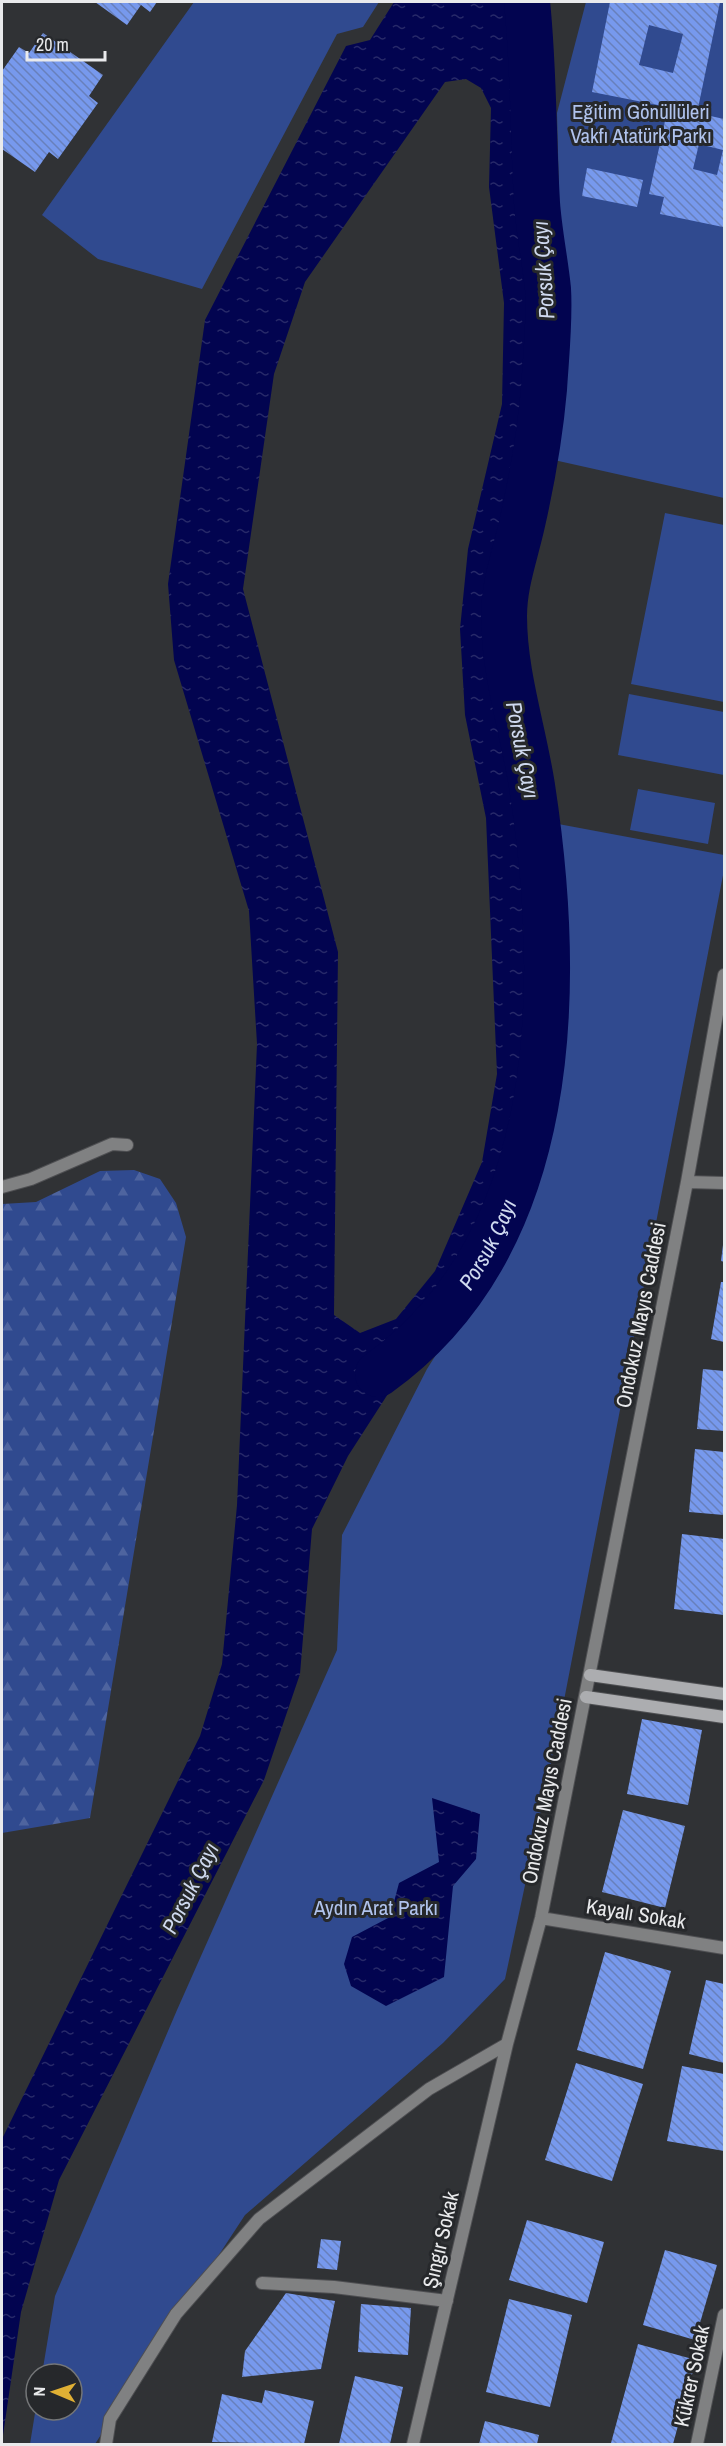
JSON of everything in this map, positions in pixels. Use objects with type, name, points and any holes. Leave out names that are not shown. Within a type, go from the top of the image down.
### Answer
[{"type":"main road","points":[[590,1675],[724,1694]]},
{"type":"main road","points":[[586,1697],[724,1717]]},
{"type":"street","name":"Ondokuz Mayıs Caddesi","points":[[507,2044],[541,1918],[586,1697],[687,1182],[724,975]]},
{"type":"street","points":[[2,1187],[31,1179],[112,1144],[127,1145]]},
{"type":"street","points":[[687,1182],[724,1183]]},
{"type":"street","name":"Kayalı Sokak","points":[[541,1918],[724,1948]]},
{"type":"street","points":[[105,2445],[110,2419],[176,2314],[259,2219],[429,2089],[507,2044]]},
{"type":"street","name":"Şıngır Sokak","points":[[413,2445],[507,2044]]},
{"type":"street","points":[[262,2283],[334,2287],[447,2301]]},
{"type":"street","name":"Kükrer Sokak","points":[[697,2445],[724,2314]]},
{"type":"green space","points":[[194,2],[379,2],[363,27],[337,34],[202,289],[98,259],[42,215]]},
{"type":"green space","name":"Eğitim Gönüllüleri Vakfı Atatürk Parkı","points":[[586,2],[724,2],[724,498],[554,460],[562,309],[557,113]]},
{"type":"green space","points":[[665,513],[724,525],[724,702],[631,684]]},
{"type":"green space","points":[[629,694],[724,712],[724,775],[618,755]]},
{"type":"green space","points":[[638,789],[715,803],[708,844],[630,830]]},
{"type":"green space","name":"Aydın Arat Parkı","points":[[553,823],[724,855],[724,870],[561,1716],[505,1979],[443,2043],[245,2215],[95,2444],[30,2444],[34,2422],[84,2422],[84,2362],[44,2362],[55,2296],[177,2010],[337,1650],[342,1535],[427,1369],[522,1219],[557,1034]]},
{"type":"green space","points":[[134,1170],[160,1179],[176,1203],[186,1237],[90,1818],[2,1833],[2,1204],[36,1202],[100,1171]]},
{"type":"water","points":[[394,2],[547,2],[528,119],[528,218],[542,302],[537,399],[492,595],[491,681],[519,812],[529,1058],[518,1140],[487,1240],[348,1456],[312,1529],[300,1674],[264,1780],[59,2180],[21,2312],[2,2442],[2,2139],[200,1736],[222,1664],[237,1505],[257,1044],[249,911],[174,660],[168,584],[205,320],[346,46],[370,40]],"holes":[[[466,79],[481,88],[491,108],[489,187],[504,303],[502,404],[468,549],[460,629],[465,715],[486,818],[497,1074],[482,1162],[435,1271],[396,1319],[360,1333],[334,1315],[338,952],[243,589],[274,374],[305,282],[445,82]]]},
{"type":"water","points":[[432,1798],[480,1814],[476,1859],[453,1886],[444,1977],[386,2006],[351,1986],[344,1964],[352,1937],[390,1917],[399,1883],[439,1862]]},
{"type":"building","points":[[95,2],[157,2],[150,12],[141,5],[127,25]]},
{"type":"building","points":[[610,2],[720,2],[697,113],[724,119],[723,227],[660,214],[664,197],[649,194],[668,107],[592,92]],"holes":[[[649,25],[683,34],[673,73],[639,65]],[[699,144],[723,150],[717,175],[693,169]]]},
{"type":"building","points":[[43,33],[103,75],[89,96],[98,103],[58,159],[49,152],[35,172],[2,149],[2,71],[19,47],[29,53]]},
{"type":"building","points":[[587,168],[643,180],[637,207],[582,196]]},
{"type":"building","points":[[724,1245],[724,1262],[721,1261]]},
{"type":"building","points":[[721,1282],[724,1282],[724,1342],[711,1339]]},
{"type":"building","points":[[703,1369],[724,1371],[724,1431],[697,1429]]},
{"type":"building","points":[[695,1449],[724,1452],[724,1515],[689,1512]]},
{"type":"building","points":[[682,1534],[724,1539],[724,1615],[674,1609]]},
{"type":"building","points":[[642,1719],[702,1730],[688,1805],[627,1794]]},
{"type":"building","points":[[623,1810],[685,1826],[665,1908],[602,1892]]},
{"type":"building","points":[[605,1952],[671,1971],[643,2069],[577,2050]]},
{"type":"building","points":[[706,1980],[724,1984],[724,2063],[689,2054]]},
{"type":"building","points":[[576,2063],[643,2084],[612,2181],[545,2160]]},
{"type":"building","points":[[682,2066],[724,2074],[724,2151],[667,2141]]},
{"type":"building","points":[[527,2220],[604,2242],[587,2303],[509,2280]]},
{"type":"building","points":[[321,2239],[341,2241],[337,2270],[317,2268]]},
{"type":"building","points":[[665,2250],[717,2265],[695,2340],[643,2325]]},
{"type":"building","points":[[286,2293],[335,2301],[321,2369],[242,2377],[245,2351]]},
{"type":"building","points":[[509,2299],[572,2315],[550,2407],[486,2392]]},
{"type":"building","points":[[361,2304],[411,2308],[408,2355],[358,2352]]},
{"type":"building","points":[[638,2344],[696,2360],[673,2444],[611,2443]]},
{"type":"building","points":[[355,2376],[403,2387],[390,2444],[339,2444]]},
{"type":"building","points":[[265,2390],[314,2401],[304,2444],[212,2442],[222,2394],[262,2403]]},
{"type":"building","points":[[485,2421],[539,2435],[537,2444],[479,2444]]},
{"type":"waterway","name":"Porsuk Çayı","points":[[378,1374],[438,1319],[484,1255],[515,1184],[535,1107],[545,1026],[547,945],[542,864],[532,786],[507,659],[504,616],[508,581],[526,507],[538,440],[548,326],[548,289],[537,203],[527,2]]}]
